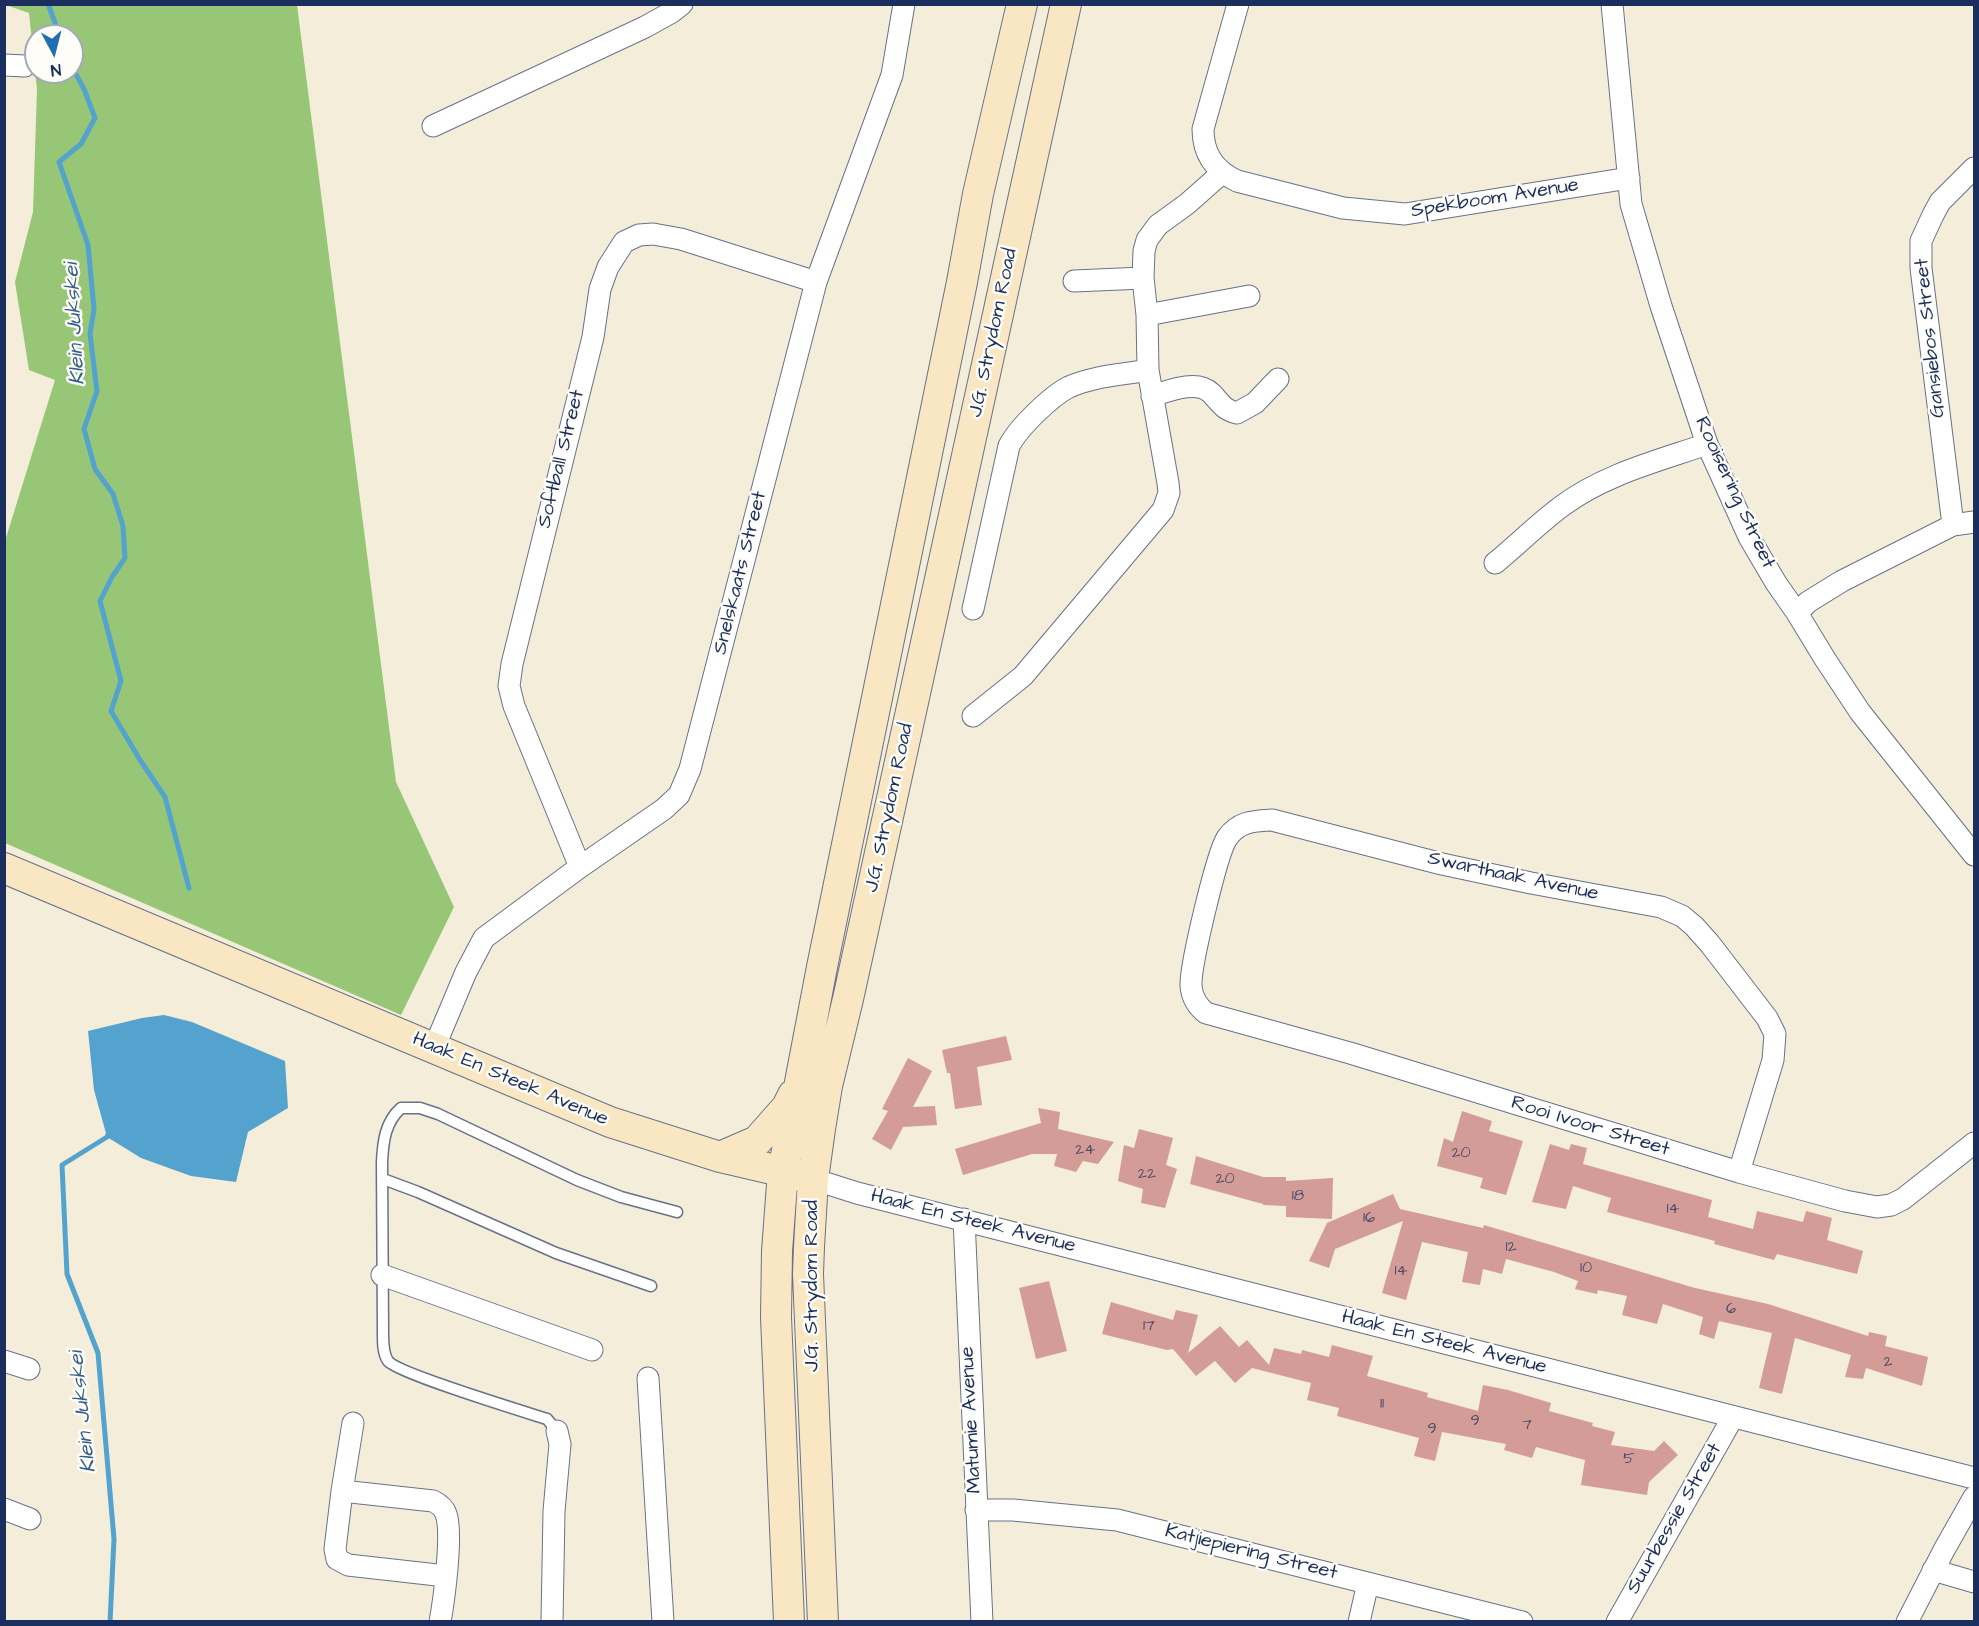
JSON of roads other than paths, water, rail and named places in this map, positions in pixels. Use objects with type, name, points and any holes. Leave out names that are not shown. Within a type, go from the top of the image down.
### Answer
[{"type":"street","name":"Snelskaats Street","points":[[434,1048],[466,972],[484,938],[580,867],[664,810],[679,795],[690,769],[816,282],[892,75],[904,4]]},
{"type":"street","name":"J.G. Strydom Road","points":[[789,1622],[776,1317],[777,1251],[783,1171],[822,967],[960,294],[978,194],[1022,4]]},
{"type":"street","name":"J.G. Strydom Road","points":[[823,1622],[808,1274],[813,1179],[827,1086],[1066,4]]},
{"type":"street","points":[[973,716],[1023,676],[1163,510],[1167,502],[1168,483],[1148,370],[1147,315],[1143,278],[1147,240],[1158,225],[1187,204],[1222,173],[1204,150],[1203,129],[1238,4]]},
{"type":"street","name":"Rooisering Street","points":[[1612,4],[1631,204],[1642,246],[1707,444],[1749,537],[1776,583],[1860,712],[1974,855]]},
{"type":"street","points":[[432,126],[674,7]]},
{"type":"street","name":"Gansiebos Street","points":[[1953,525],[1921,268],[1921,241],[1940,202],[1974,168]]},
{"type":"street","name":"Spekboom Avenue","points":[[1222,173],[1237,181],[1342,208],[1405,214],[1629,178]]},
{"type":"street","name":"Softball Street","points":[[580,867],[514,706],[509,686],[512,664],[593,337],[600,289],[608,267],[624,242],[639,235],[653,234],[681,239],[816,282]]},
{"type":"street","points":[[1074,281],[1143,278]]},
{"type":"street","points":[[1147,315],[1250,296]]},
{"type":"street","points":[[973,609],[1009,446],[1020,428],[1067,388],[1093,380],[1148,370]]},
{"type":"street","points":[[1152,396],[1197,387],[1210,391],[1223,408],[1237,413],[1249,408],[1278,379]]},
{"type":"street","points":[[1495,563],[1563,505],[1588,490],[1619,474],[1707,444]]},
{"type":"street","points":[[1797,613],[1814,598],[1842,581],[1953,525],[1974,522]]},
{"type":"street","name":"Swarthaak Avenue","points":[[1195,1001],[1191,984],[1194,958],[1222,849],[1227,838],[1248,821],[1272,820],[1442,864],[1661,907],[1682,916],[1694,926],[1767,1018],[1775,1034],[1773,1060],[1739,1172]]},
{"type":"street","name":"Haak En Steek Avenue","points":[[4,868],[610,1122],[720,1157],[783,1171],[847,1190],[1974,1478]]},
{"type":"street","name":"Rooi Ivoor Street","points":[[1195,1001],[1206,1013],[1350,1053],[1739,1172],[1845,1201],[1877,1207],[1891,1205],[1903,1199],[1974,1143]]},
{"type":"street","points":[[720,1157],[749,1145],[764,1135],[787,1107],[800,1081]]},
{"type":"street","name":"Matumie Avenue","points":[[964,1219],[982,1622]]},
{"type":"street","points":[[382,1275],[592,1350]]},
{"type":"street","points":[[4,1361],[29,1370]]},
{"type":"street","points":[[648,1378],[663,1622]]},
{"type":"street","name":"Suurbessie Street","points":[[1617,1622],[1733,1417]]},
{"type":"street","points":[[353,1423],[335,1549],[337,1559],[341,1563],[446,1576]]},
{"type":"street","points":[[552,1622],[554,1511],[560,1444],[557,1431]]},
{"type":"street","points":[[342,1491],[433,1501],[441,1506],[448,1522],[446,1576],[440,1622]]},
{"type":"street","points":[[1907,1622],[1974,1497]]},
{"type":"street","points":[[4,1509],[30,1519]]},
{"type":"street","name":"Katjiepiering Street","points":[[976,1510],[1013,1510],[1117,1520],[1522,1622]]},
{"type":"street","points":[[1933,1570],[1974,1582]]},
{"type":"street","points":[[1359,1622],[1368,1583]]},
{"type":"lane","points":[[557,1431],[547,1419],[394,1366],[388,1361],[384,1347],[382,1179],[383,1145],[391,1119],[401,1108],[420,1108],[438,1114],[510,1150],[597,1188],[677,1212]]},
{"type":"lane","points":[[382,1179],[438,1200],[555,1253],[651,1286]]},
{"type":"water","points":[[164,1015],[192,1022],[285,1061],[288,1108],[248,1132],[236,1182],[191,1176],[141,1158],[107,1137],[94,1090],[88,1031]]},
{"type":"waterway","name":"Klein Jukskei","points":[[48,4],[56,24]]},
{"type":"waterway","name":"Klein Jukskei","points":[[81,84],[95,118],[81,144],[59,162],[88,245],[94,309],[90,334],[97,391],[84,429],[95,469],[113,494],[123,526],[125,558],[100,601],[121,681],[111,711],[165,797],[189,888]]},
{"type":"waterway","name":"Klein Jukskei","points":[[109,1132],[107,1137],[62,1165],[67,1274],[98,1353],[114,1539],[110,1622]]}]
